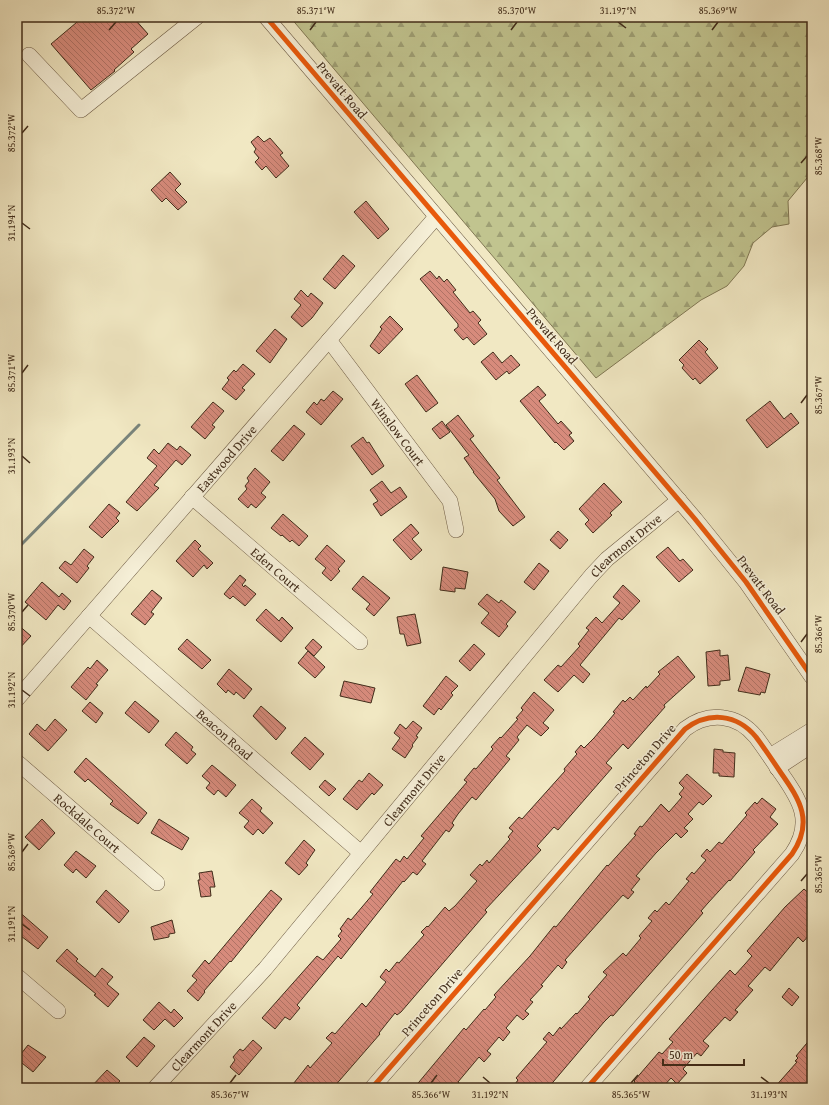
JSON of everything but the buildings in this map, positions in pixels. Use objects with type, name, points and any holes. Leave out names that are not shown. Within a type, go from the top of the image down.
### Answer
[{"type":"street","points":[[29,55],[81,110],[197,17]]},
{"type":"street","name":"Prevatt Road","points":[[266,17],[679,500],[746,582],[812,677]]},
{"type":"street","name":"Eastwood Drive","points":[[17,699],[436,217]]},
{"type":"street","name":"Winslow Court","points":[[329,340],[450,501],[456,530]]},
{"type":"street","name":"Eden Court","points":[[192,497],[360,642]]},
{"type":"street","name":"Clearmont Drive","points":[[155,1088],[237,1001],[591,576],[607,559],[679,500]]},
{"type":"street","name":"Beacon Road","points":[[89,616],[361,853]]},
{"type":"street","name":"Princeton Drive","points":[[372,1088],[685,729],[705,718],[720,717],[732,719],[750,730],[795,793],[802,808],[804,824],[796,847],[587,1088]]},
{"type":"street","points":[[774,762],[812,730]]},
{"type":"street","points":[[774,762],[812,745]]},
{"type":"street","name":"Rockdale Court","points":[[17,762],[157,883]]},
{"type":"street","points":[[17,976],[58,1011]]},
{"type":"green space","points":[[290,17],[497,17],[512,21],[669,17],[812,17],[812,172],[788,201],[789,224],[772,227],[753,243],[744,266],[727,286],[701,300],[596,378]]},
{"type":"waterway","points":[[17,549],[139,425]]},
{"type":"cycle path","points":[[266,17],[695,519],[746,582],[812,677]]},
{"type":"cycle path","points":[[372,1088],[685,729],[704,719],[722,718],[732,720],[748,729],[756,737],[788,783],[799,802],[803,821],[799,842],[792,854],[587,1088]]}]
